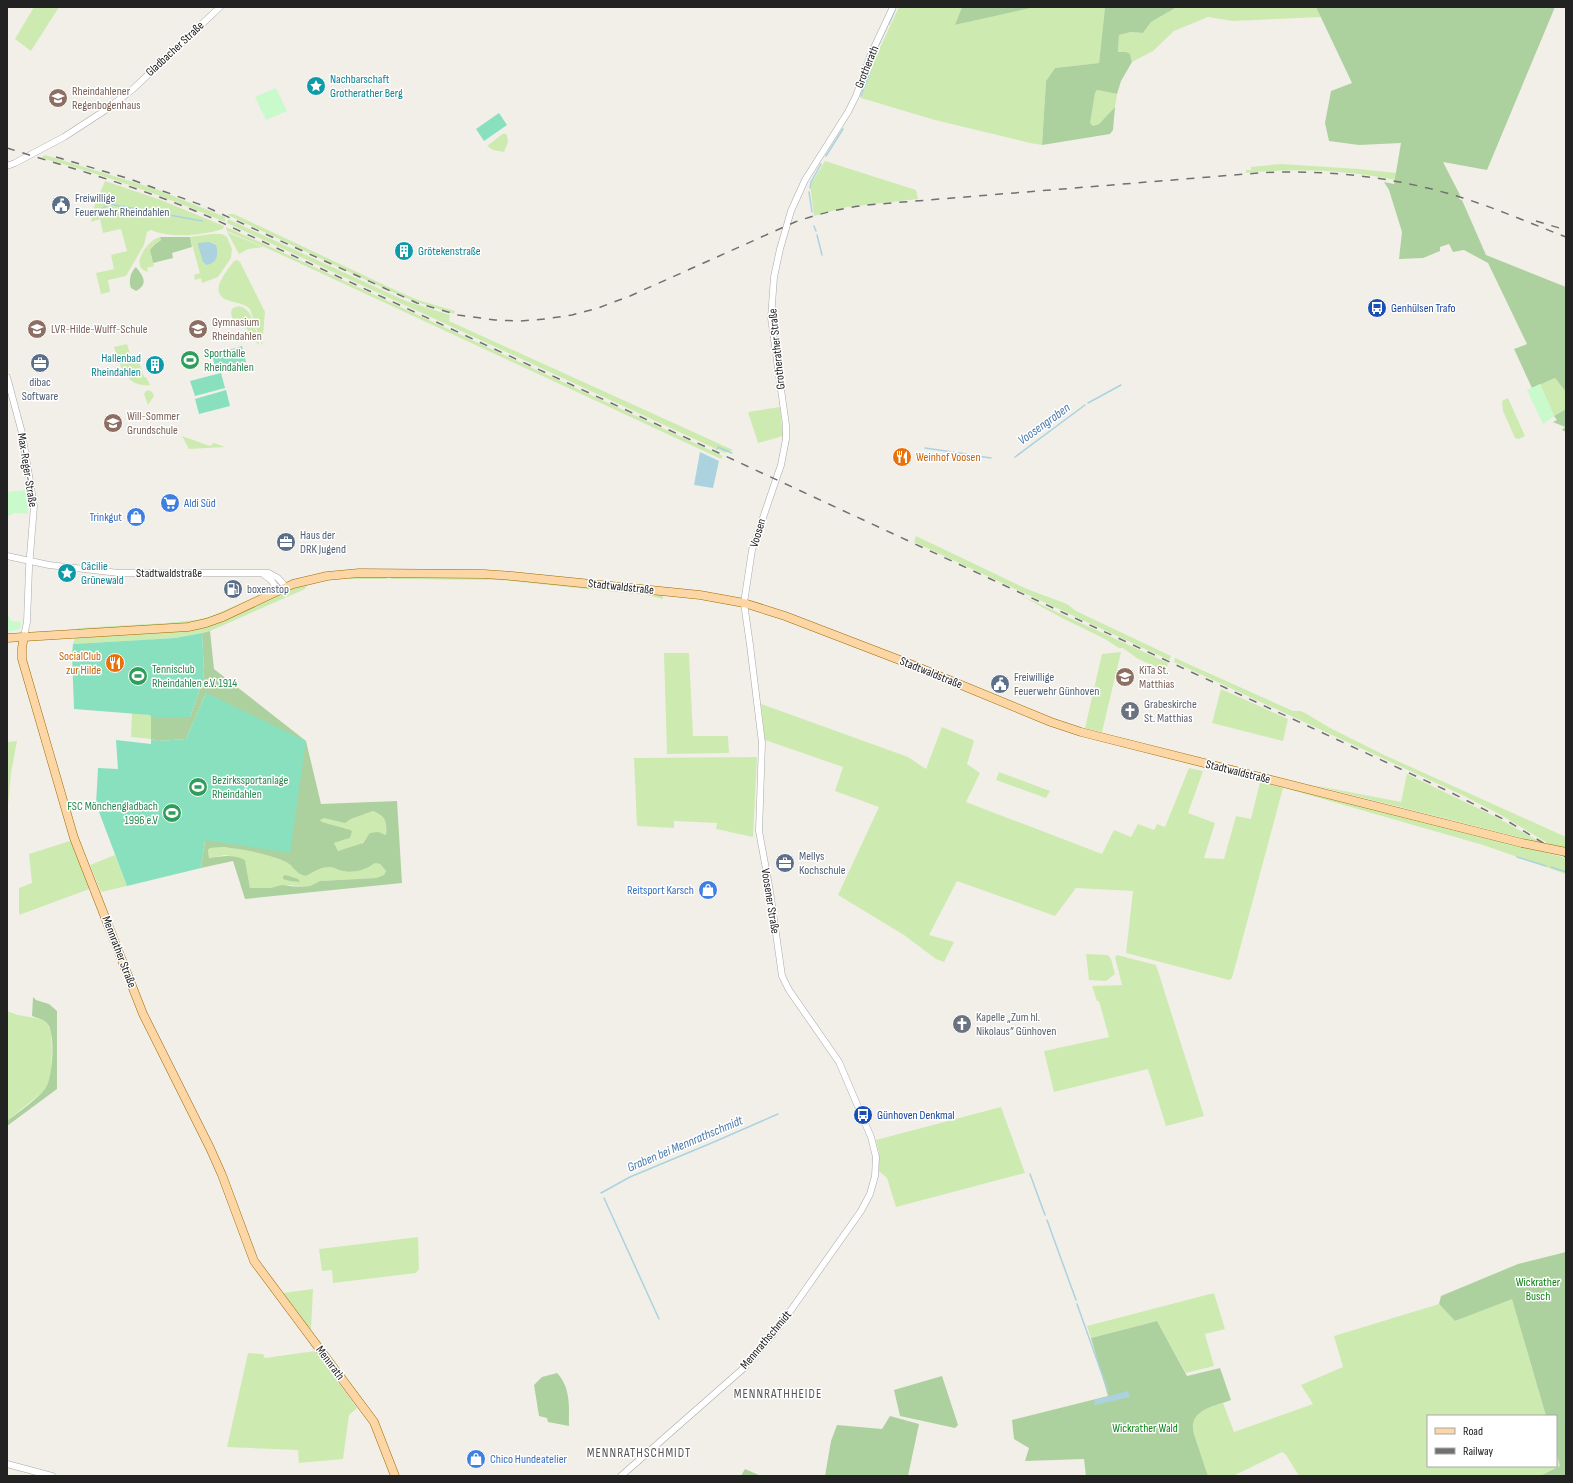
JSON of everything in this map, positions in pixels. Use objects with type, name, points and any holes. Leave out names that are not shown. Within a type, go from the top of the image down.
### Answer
[{"type":"main road","name":"Stadtwaldstraße","points":[[7,638],[188,627],[224,617],[282,588],[313,578],[347,574],[484,574],[548,579],[700,595],[744,603],[768,610],[910,664],[1051,722],[1081,732],[1522,843],[1566,852]]},
{"type":"main road","name":"Mennrather Straße","points":[[24,636],[22,659],[74,838],[142,1014],[210,1148],[222,1175],[252,1256]]},
{"type":"main road","name":"Mennrath","points":[[252,1256],[268,1282],[374,1422],[395,1476]]},
{"type":"street","name":"Gladbacher Straße","points":[[7,166],[64,136],[107,109],[133,89],[220,7]]},
{"type":"street","name":"Grotherath","points":[[839,126],[856,96],[871,54],[893,7]]},
{"type":"street","name":"Grotherather Straße","points":[[781,465],[786,431],[772,318],[774,277],[791,211],[813,165],[839,126]]},
{"type":"street","name":"Max-Reger-Straße","points":[[7,377],[22,433],[34,506],[29,561],[27,622],[24,636]]},
{"type":"street","name":"Voosen","points":[[744,603],[752,550],[781,465]]},
{"type":"street","name":"Stadtwaldstraße","points":[[7,556],[49,566],[137,574],[261,573],[275,575],[282,588]]},
{"type":"street","name":"Voosener Straße","points":[[744,603],[762,743],[758,831],[770,892],[782,976],[789,990],[839,1062],[871,1137],[876,1157],[875,1176]]},
{"type":"street","name":"Mennrathschmidt","points":[[621,1476],[757,1355],[780,1327],[861,1211],[870,1194],[875,1176]]},
{"type":"street","points":[[7,1464],[52,1476]]},
{"type":"green space","points":[[34,7],[59,7],[31,51],[15,39]]},
{"type":"green space","points":[[899,7],[962,7],[956,25],[1030,7],[1105,7],[1099,63],[1055,68],[1046,81],[1042,145],[935,120],[861,98],[876,56]]},
{"type":"green space","points":[[962,7],[1030,7],[1030,8],[955,25]]},
{"type":"green space","points":[[1105,7],[1177,7],[1151,22],[1143,33],[1131,32],[1119,35],[1118,52],[1126,52],[1130,54],[1132,62],[1121,81],[1117,94],[1097,90],[1095,93],[1090,123],[1093,126],[1099,124],[1115,107],[1113,130],[1110,134],[1042,145],[1046,81],[1055,68],[1099,63]]},
{"type":"green space","points":[[1177,7],[1316,7],[1321,17],[1233,21],[1208,17],[1174,31],[1153,51],[1132,62],[1130,54],[1118,52],[1119,35],[1131,32],[1143,33],[1151,22]]},
{"type":"green space","points":[[1316,7],[1555,7],[1487,170],[1443,162],[1460,195],[1459,199],[1462,200],[1486,255],[1566,287],[1566,392],[1555,378],[1532,388],[1514,349],[1527,344],[1488,263],[1464,250],[1453,252],[1449,244],[1440,247],[1440,251],[1423,258],[1399,259],[1402,232],[1389,190],[1384,182],[1394,184],[1401,143],[1359,145],[1329,141],[1325,123],[1331,91],[1352,83]]},
{"type":"green space","points":[[276,88],[287,111],[266,120],[255,97]]},
{"type":"green space","points":[[1097,90],[1117,94],[1115,107],[1099,124],[1092,126],[1089,123],[1095,93]]},
{"type":"green space","points":[[499,113],[507,125],[484,141],[476,129]]},
{"type":"green space","points":[[504,133],[507,135],[508,142],[504,152],[493,150],[487,146]]},
{"type":"green space","points":[[45,155],[156,189],[225,217],[225,222],[180,203],[134,187],[41,158]]},
{"type":"green space","points":[[825,161],[916,190],[918,199],[847,207],[814,216],[810,185]]},
{"type":"green space","points":[[1281,164],[1396,173],[1395,180],[1358,174],[1302,170],[1246,173],[1246,170],[1251,170],[1251,167]]},
{"type":"green space","points":[[105,181],[161,200],[224,226],[223,229],[187,235],[159,233],[151,230],[147,232],[144,245],[126,276],[108,280],[110,292],[101,294],[96,273],[114,269],[111,255],[127,251],[121,229],[103,233],[100,219],[91,222],[94,207]]},
{"type":"green space","points":[[234,214],[418,300],[455,311],[454,314],[392,292],[228,215]]},
{"type":"green space","points":[[228,219],[406,301],[450,315],[449,321],[733,450],[725,453],[716,449],[227,223]]},
{"type":"green space","points":[[226,227],[723,456],[721,459],[269,249],[227,231]]},
{"type":"green space","points":[[227,232],[263,247],[248,249],[239,254]]},
{"type":"green space","points":[[222,234],[227,237],[232,249],[231,258],[218,277],[202,283],[201,278],[195,280],[194,275],[200,273],[190,237]]},
{"type":"green space","points":[[160,237],[161,240],[152,248],[151,254],[154,266],[147,268],[148,272],[142,269],[140,265],[142,253],[150,243]]},
{"type":"green space","points":[[160,237],[190,237],[192,247],[172,253],[173,258],[153,263],[150,250],[161,240]]},
{"type":"green space","points":[[237,260],[240,262],[265,312],[262,346],[250,309],[223,298],[219,293],[220,282],[234,261]]},
{"type":"green space","points":[[136,267],[143,277],[144,283],[136,291],[131,288],[130,279],[131,274]]},
{"type":"green space","points":[[239,306],[248,311],[251,316],[255,326],[258,344],[247,329],[232,318],[231,312],[233,308]]},
{"type":"green space","points":[[127,344],[131,357],[137,356],[144,377],[146,377],[150,385],[135,383],[125,374],[114,347]]},
{"type":"green space","points":[[242,346],[246,362],[216,370],[212,355]]},
{"type":"green space","points":[[221,373],[225,388],[195,396],[190,381]]},
{"type":"green space","points":[[1555,378],[1566,392],[1566,409],[1554,416],[1540,384]]},
{"type":"green space","points":[[1540,384],[1554,416],[1543,424],[1527,390]]},
{"type":"green space","points":[[149,390],[154,396],[148,405],[144,394]]},
{"type":"green space","points":[[226,390],[230,406],[199,414],[195,399]]},
{"type":"green space","points":[[1508,398],[1525,436],[1519,439],[1515,438],[1503,411],[1502,401]]},
{"type":"green space","points":[[780,407],[783,436],[758,443],[748,412]]},
{"type":"green space","points":[[1566,409],[1566,432],[1562,430],[1565,427],[1553,422],[1557,420],[1554,416]]},
{"type":"green space","points":[[182,436],[210,446],[214,443],[225,447],[189,449]]},
{"type":"green space","points":[[27,490],[28,514],[14,513],[7,517],[7,492]]},
{"type":"green space","points":[[916,536],[1027,589],[1067,604],[1076,611],[1171,656],[1169,660],[914,542]]},
{"type":"green space","points":[[349,576],[386,577],[387,579],[349,579]]},
{"type":"green space","points":[[391,577],[478,577],[661,594],[663,599],[646,595],[500,580],[391,579]]},
{"type":"green space","points":[[308,584],[305,589],[210,631],[175,638],[73,644],[75,638],[187,631],[300,585]]},
{"type":"green space","points":[[267,592],[205,620],[190,624],[77,630],[78,628],[196,620],[209,617]]},
{"type":"green space","points":[[1020,595],[1168,663],[1166,671],[1138,659],[1123,648],[1119,648],[1105,639]]},
{"type":"green space","points":[[7,612],[11,621],[21,622],[20,629],[7,632]]},
{"type":"green space","points":[[210,631],[214,669],[306,741],[321,804],[397,801],[402,883],[245,899],[233,861],[201,868],[205,840],[206,693],[186,739],[158,741],[151,739],[151,717],[190,717],[203,680],[202,633]],"holes":[[[373,811],[381,815],[385,820],[386,835],[378,832],[370,833],[363,843],[338,851],[334,843],[350,838],[352,832],[351,830],[322,822],[320,820],[324,818],[345,823],[351,819]],[[224,847],[271,856],[286,862],[299,874],[306,876],[327,867],[353,872],[367,868],[375,863],[380,864],[386,871],[384,875],[376,878],[320,881],[310,886],[298,887],[282,885],[270,888],[250,888],[245,860],[232,856],[209,858],[208,850],[210,848]]]},
{"type":"green space","name":"Tennisclub Rheindahlen e.V. 1914","points":[[202,633],[203,680],[190,717],[151,717],[150,715],[74,709],[73,644],[175,638]]},
{"type":"green space","points":[[1121,652],[1102,732],[1085,728],[1102,654]]},
{"type":"green space","points":[[664,653],[689,653],[693,736],[728,736],[729,753],[667,754]]},
{"type":"green space","points":[[1175,658],[1293,711],[1301,711],[1330,728],[1382,754],[1566,837],[1566,848],[1551,845],[1499,814],[1462,795],[1174,662]]},
{"type":"green space","points":[[1221,689],[1288,719],[1283,741],[1212,723]]},
{"type":"green space","name":"Bezirkssportanlage Rheindahlen","points":[[206,693],[306,741],[290,853],[205,840],[201,868],[127,886],[96,804],[98,768],[118,769],[116,740],[151,744],[151,739],[158,741],[186,739]]},
{"type":"green space","points":[[761,704],[908,757],[926,769],[942,727],[973,740],[974,741],[967,764],[980,773],[966,802],[1102,854],[1114,830],[1131,837],[1138,824],[1154,830],[1157,824],[1165,827],[1189,768],[1203,771],[1188,813],[1215,823],[1204,858],[1224,859],[1236,816],[1251,819],[1260,782],[1283,788],[1232,978],[1229,980],[1126,953],[1133,891],[1076,888],[1055,916],[957,881],[929,935],[954,942],[944,962],[936,959],[904,935],[838,895],[879,807],[835,791],[843,767],[765,740]]},
{"type":"green space","points":[[132,713],[151,715],[151,739],[131,737]]},
{"type":"green space","points":[[17,741],[11,773],[7,816],[7,742]]},
{"type":"green space","points":[[757,757],[753,837],[716,829],[717,823],[674,821],[674,828],[637,826],[634,758]]},
{"type":"green space","points":[[999,772],[1050,791],[1046,798],[996,780]]},
{"type":"green space","points":[[1407,774],[1496,817],[1542,843],[1313,785],[1401,802]]},
{"type":"green space","points":[[1290,788],[1563,857],[1566,859],[1566,874],[1483,845],[1291,790]]},
{"type":"green space","points":[[373,811],[381,815],[385,820],[386,835],[366,838],[358,846],[338,851],[334,843],[350,838],[352,832],[351,830],[319,820],[324,817],[338,821],[348,821]]},
{"type":"green space","points":[[73,840],[92,888],[19,915],[19,888],[32,883],[29,854]]},
{"type":"green space","points":[[224,847],[271,856],[289,863],[299,873],[306,876],[327,867],[353,872],[367,868],[375,863],[380,864],[386,871],[384,875],[376,878],[320,881],[310,886],[298,887],[291,885],[270,888],[250,888],[245,860],[225,855],[209,858],[208,850],[210,848]]},
{"type":"green space","points":[[115,855],[127,886],[101,892],[90,865]]},
{"type":"green space","points":[[286,875],[298,879],[300,882],[283,879],[283,876]]},
{"type":"green space","points":[[1086,954],[1108,955],[1111,959],[1115,974],[1106,981],[1089,980]]},
{"type":"green space","points":[[1117,955],[1156,965],[1204,1116],[1166,1126],[1148,1069],[1054,1092],[1044,1051],[1109,1037],[1099,1001],[1097,1001],[1092,986],[1122,985],[1115,957]]},
{"type":"green space","points":[[33,997],[36,1000],[49,1004],[57,1011],[57,1089],[7,1126],[7,1121],[33,1101],[45,1089],[52,1066],[52,1036],[50,1028],[47,1023],[32,1016]]},
{"type":"green space","points":[[7,1011],[18,1015],[41,1019],[47,1023],[51,1032],[52,1051],[51,1073],[46,1089],[7,1121]]},
{"type":"green space","points":[[1001,1107],[1025,1173],[896,1207],[887,1178],[879,1171],[879,1153],[876,1140]]},
{"type":"green space","points":[[418,1237],[419,1269],[416,1273],[333,1283],[332,1270],[322,1271],[319,1249]]},
{"type":"green space","name":"Wickrather Busch","points":[[1566,1252],[1566,1476],[1540,1476],[1560,1466],[1557,1456],[1557,1415],[1546,1415],[1512,1299],[1455,1321],[1439,1304],[1441,1296],[1518,1264]]},
{"type":"green space","points":[[313,1289],[311,1330],[283,1293]]},
{"type":"green space","points":[[1214,1293],[1225,1329],[1205,1334],[1214,1366],[1186,1373],[1157,1321],[1091,1338],[1087,1326]]},
{"type":"green space","points":[[1512,1298],[1546,1415],[1427,1415],[1427,1467],[1557,1467],[1557,1456],[1560,1466],[1540,1476],[1299,1476],[1286,1455],[1282,1452],[1233,1476],[1208,1476],[1192,1428],[1193,1419],[1200,1411],[1223,1403],[1234,1432],[1313,1404],[1301,1385],[1343,1367],[1334,1336],[1439,1304],[1455,1321]]},
{"type":"green space","name":"Wickrather Wald","points":[[1157,1321],[1187,1376],[1220,1368],[1231,1400],[1203,1411],[1194,1420],[1194,1434],[1208,1476],[1086,1476],[1084,1459],[1025,1461],[1029,1448],[1014,1439],[1012,1420],[1108,1396],[1091,1338]]},
{"type":"green space","points":[[315,1351],[357,1408],[349,1415],[343,1459],[299,1463],[298,1450],[227,1447],[248,1353],[263,1354],[265,1358]]},
{"type":"green space","points":[[557,1373],[562,1379],[567,1391],[569,1426],[548,1422],[547,1418],[539,1416],[534,1385],[542,1377]]},
{"type":"green space","points":[[942,1376],[958,1425],[955,1428],[900,1416],[894,1390]]},
{"type":"green space","points":[[890,1416],[919,1424],[908,1476],[825,1476],[831,1441],[837,1425],[882,1429]]},
{"type":"green space","points":[[745,1469],[761,1476],[741,1476]]},
{"type":"water","points":[[209,242],[216,245],[217,255],[213,262],[207,265],[203,262],[198,243]]},
{"type":"water","points":[[700,452],[719,461],[713,488],[694,485]]},
{"type":"water","points":[[1128,1391],[1130,1397],[1095,1405],[1094,1400]]},
{"type":"waterway","points":[[889,24],[895,10]]},
{"type":"waterway","points":[[879,44],[887,27]]},
{"type":"waterway","points":[[872,65],[875,51]]},
{"type":"waterway","points":[[861,96],[871,69]]},
{"type":"waterway","points":[[826,156],[843,129]]},
{"type":"waterway","points":[[810,188],[811,182],[821,164]]},
{"type":"waterway","points":[[809,192],[812,212]]},
{"type":"waterway","points":[[99,211],[109,204],[202,221]]},
{"type":"waterway","points":[[814,226],[816,231]]},
{"type":"waterway","points":[[817,235],[822,255]]},
{"type":"waterway","name":"Voosengraben","points":[[1088,403],[1121,385]]},
{"type":"waterway","name":"Voosengraben","points":[[1015,457],[1085,405]]},
{"type":"waterway","points":[[717,449],[718,447],[732,453]]},
{"type":"waterway","name":"Voosengraben","points":[[925,448],[966,454]]},
{"type":"waterway","name":"Voosengraben","points":[[970,455],[991,458]]},
{"type":"waterway","points":[[1517,857],[1546,866]]},
{"type":"waterway","points":[[1551,867],[1566,872]]},
{"type":"waterway","name":"Graben bei Mennrathschmidt","points":[[601,1193],[630,1177],[778,1114]]},
{"type":"waterway","points":[[1030,1174],[1045,1215]]},
{"type":"waterway","name":"Graben bei Mennrathschmidt","points":[[604,1198],[659,1319]]},
{"type":"waterway","points":[[1047,1220],[1076,1300]]},
{"type":"waterway","points":[[1077,1304],[1108,1391]]},
{"type":"railway","points":[[7,148],[137,189],[214,219],[1448,791],[1509,822],[1566,857]]},
{"type":"railway","points":[[56,157],[130,179],[204,206],[417,303],[458,315],[495,320],[520,321],[545,319],[572,315],[598,308],[630,296],[795,222],[848,208],[867,205],[1258,173],[1310,172],[1362,176],[1413,185],[1476,202],[1566,237]]},
{"type":"railway","points":[[1536,221],[1566,230]]},
{"type":"place","name":"Nachbarschaft Grotherather Berg","points":[[316,86]]},
{"type":"place","name":"Rheindahlener Regenbogenhaus","points":[[58,98]]},
{"type":"place","name":"Freiwillige Feuerwehr Rheindahlen","points":[[61,205]]},
{"type":"place","name":"Grötekenstraße","points":[[404,251]]},
{"type":"place","name":"Genhülsen Trafo","points":[[1377,308]]},
{"type":"place","name":"LVR-Hilde-Wulff-Schule","points":[[37,329]]},
{"type":"place","name":"Gymnasium Rheindahlen","points":[[198,329]]},
{"type":"place","name":"Sporthalle Rheindahlen","points":[[190,360]]},
{"type":"place","name":"dibac Software","points":[[40,363]]},
{"type":"place","name":"Hallenbad Rheindahlen","points":[[155,365]]},
{"type":"place","name":"Will-Sommer Grundschule","points":[[113,423]]},
{"type":"place","name":"Weinhof Voosen","points":[[902,457]]},
{"type":"place","name":"Aldi Süd","points":[[170,503]]},
{"type":"place","name":"Trinkgut","points":[[136,517]]},
{"type":"place","name":"Haus der DRK Jugend","points":[[286,542]]},
{"type":"place","name":"Cäcilie Grünewald","points":[[67,573]]},
{"type":"place","name":"boxenstop","points":[[233,589]]},
{"type":"place","name":"SocialClub zur Hilde","points":[[115,663]]},
{"type":"place","name":"Tennisclub Rheindahlen e.V. 1914","points":[[138,676]]},
{"type":"place","name":"KiTa St. Matthias","points":[[1125,677]]},
{"type":"place","name":"Freiwillige Feuerwehr Günhoven","points":[[1000,684]]},
{"type":"place","name":"Grabeskirche St. Matthias","points":[[1130,711]]},
{"type":"place","name":"Bezirkssportanlage Rheindahlen","points":[[198,787]]},
{"type":"place","name":"FSC Mönchengladbach 1996 e.V","points":[[172,813]]},
{"type":"place","name":"Mellys Kochschule","points":[[785,863]]},
{"type":"place","name":"Reitsport Karsch","points":[[708,890]]},
{"type":"place","name":"Kapelle „Zum hl. Nikolaus“ Günhoven","points":[[962,1024]]},
{"type":"place","name":"Günhoven Denkmal","points":[[863,1115]]},
{"type":"place","name":"Chico Hundeatelier","points":[[476,1459]]},
{"type":"district","name":"MENNRATHHEIDE","points":[[778,1394]]},
{"type":"district","name":"MENNRATHSCHMIDT","points":[[639,1453]]}]
